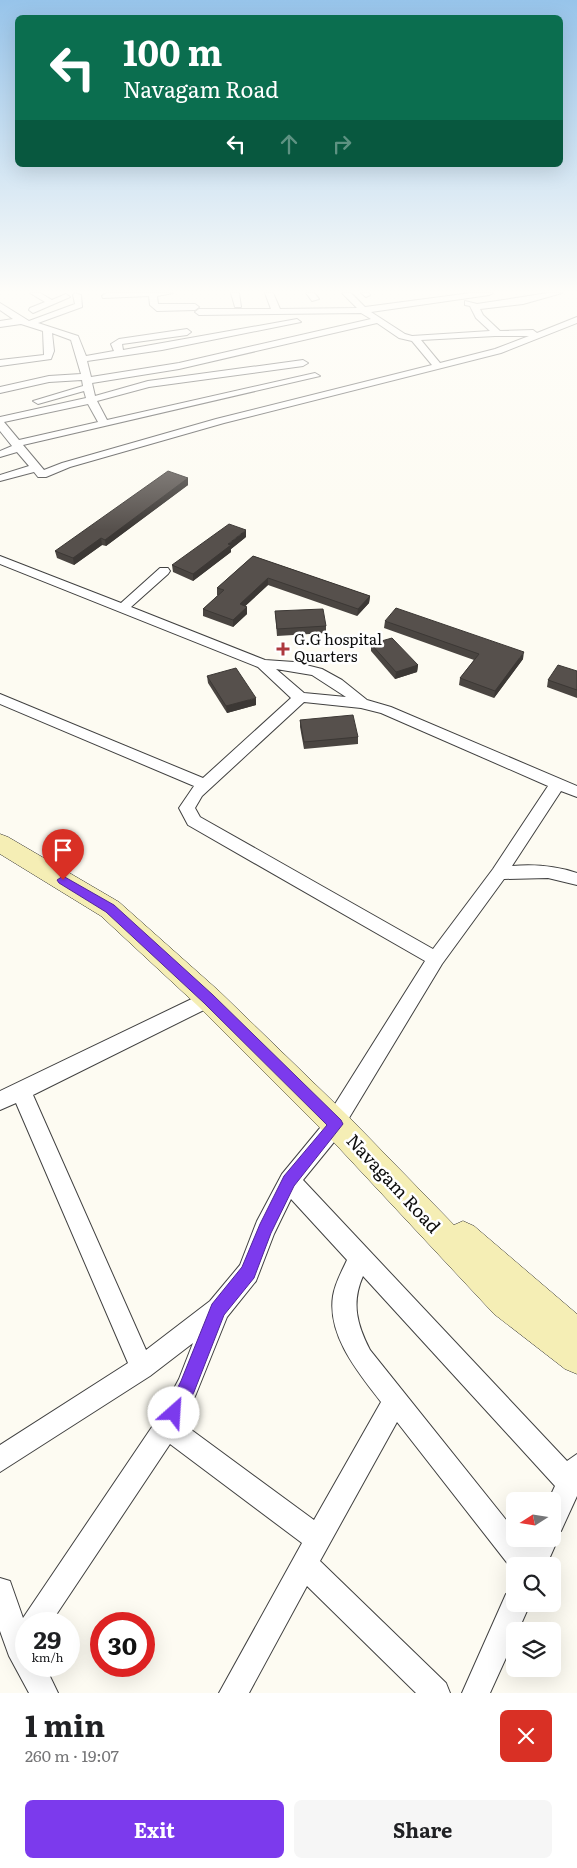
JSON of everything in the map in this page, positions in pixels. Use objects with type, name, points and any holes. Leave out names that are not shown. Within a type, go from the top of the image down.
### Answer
[{"type":"street","points":[[47,372],[49,380]]},
{"type":"street","points":[[84,372],[95,412],[104,424]]},
{"type":"street","points":[[0,412],[86,382],[142,372]]},
{"type":"street","points":[[217,372],[266,409]]},
{"type":"street","points":[[0,420],[91,400],[148,384],[241,372]]},
{"type":"street","points":[[312,372],[325,384]]},
{"type":"street","points":[[0,454],[17,446],[242,391],[325,384],[400,372]]},
{"type":"street","points":[[0,390],[49,380],[86,382]]},
{"type":"street","points":[[0,424],[42,476],[66,464],[266,409],[325,384]]},
{"type":"street","points":[[0,478],[36,468]]},
{"type":"street","points":[[0,560],[263,664],[298,666],[324,674],[362,703]]},
{"type":"street","points":[[122,609],[164,571]]},
{"type":"street","points":[[263,664],[293,693],[301,697],[362,703],[386,710],[577,792]]},
{"type":"street","points":[[301,697],[197,792],[187,808],[194,821],[436,959]]},
{"type":"street","points":[[0,699],[205,785]]},
{"type":"street","points":[[0,1459],[142,1368],[218,1310],[248,1272],[265,1229],[289,1181],[339,1118],[436,959],[499,873],[558,784]]},
{"type":"street","name":"Navagam Road","points":[[0,825],[38,846],[110,894],[187,962],[339,1118],[506,1302],[577,1357]]},
{"type":"street","name":"Navagam Road","points":[[0,843],[110,909],[339,1118],[467,1240],[577,1336]]},
{"type":"street","points":[[499,873],[531,870],[561,873],[577,879]]},
{"type":"street","points":[[0,1101],[209,999]]},
{"type":"street","points":[[21,1091],[142,1368]]},
{"type":"street","points":[[289,1181],[360,1257],[573,1475],[561,1502]]},
{"type":"street","points":[[360,1257],[345,1295],[345,1310],[350,1335],[362,1358],[519,1557]]},
{"type":"street","points":[[49,1612],[167,1427],[188,1386],[218,1310]]},
{"type":"street","points":[[232,1693],[395,1401]]},
{"type":"street","points":[[167,1427],[318,1539]]},
{"type":"street","points":[[304,1564],[436,1693]]},
{"type":"street","points":[[0,1591],[15,1622]]},
{"type":"street","points":[[476,1693],[512,1612]]},
{"type":"street","points":[[38,1677],[44,1693]]},
{"type":"building","points":[[168,471],[188,478],[105,540],[101,538],[73,558],[55,551]]},
{"type":"building","points":[[229,524],[246,530],[228,544],[231,545],[193,574],[172,565]]},
{"type":"building","points":[[253,556],[370,596],[358,609],[268,578],[240,604],[247,607],[233,620],[203,609],[224,590],[217,588]]},
{"type":"building","points":[[396,608],[524,652],[495,691],[460,678],[479,654],[385,621]]},
{"type":"building","points":[[323,609],[326,626],[277,629],[275,611]]},
{"type":"building","points":[[392,638],[418,665],[396,672],[371,644]]},
{"type":"building","points":[[558,665],[577,671],[577,690],[548,680]]},
{"type":"building","points":[[236,668],[256,698],[226,706],[207,676]]},
{"type":"building","points":[[353,715],[358,737],[304,742],[300,720]]},
{"type":"place","name":"G.G hospital Quarters","points":[[283,649]]},
{"type":"route","points":[[63,880],[110,909],[209,999],[336,1124],[289,1181],[265,1229],[248,1272],[218,1310],[188,1386],[174,1413]]}]
